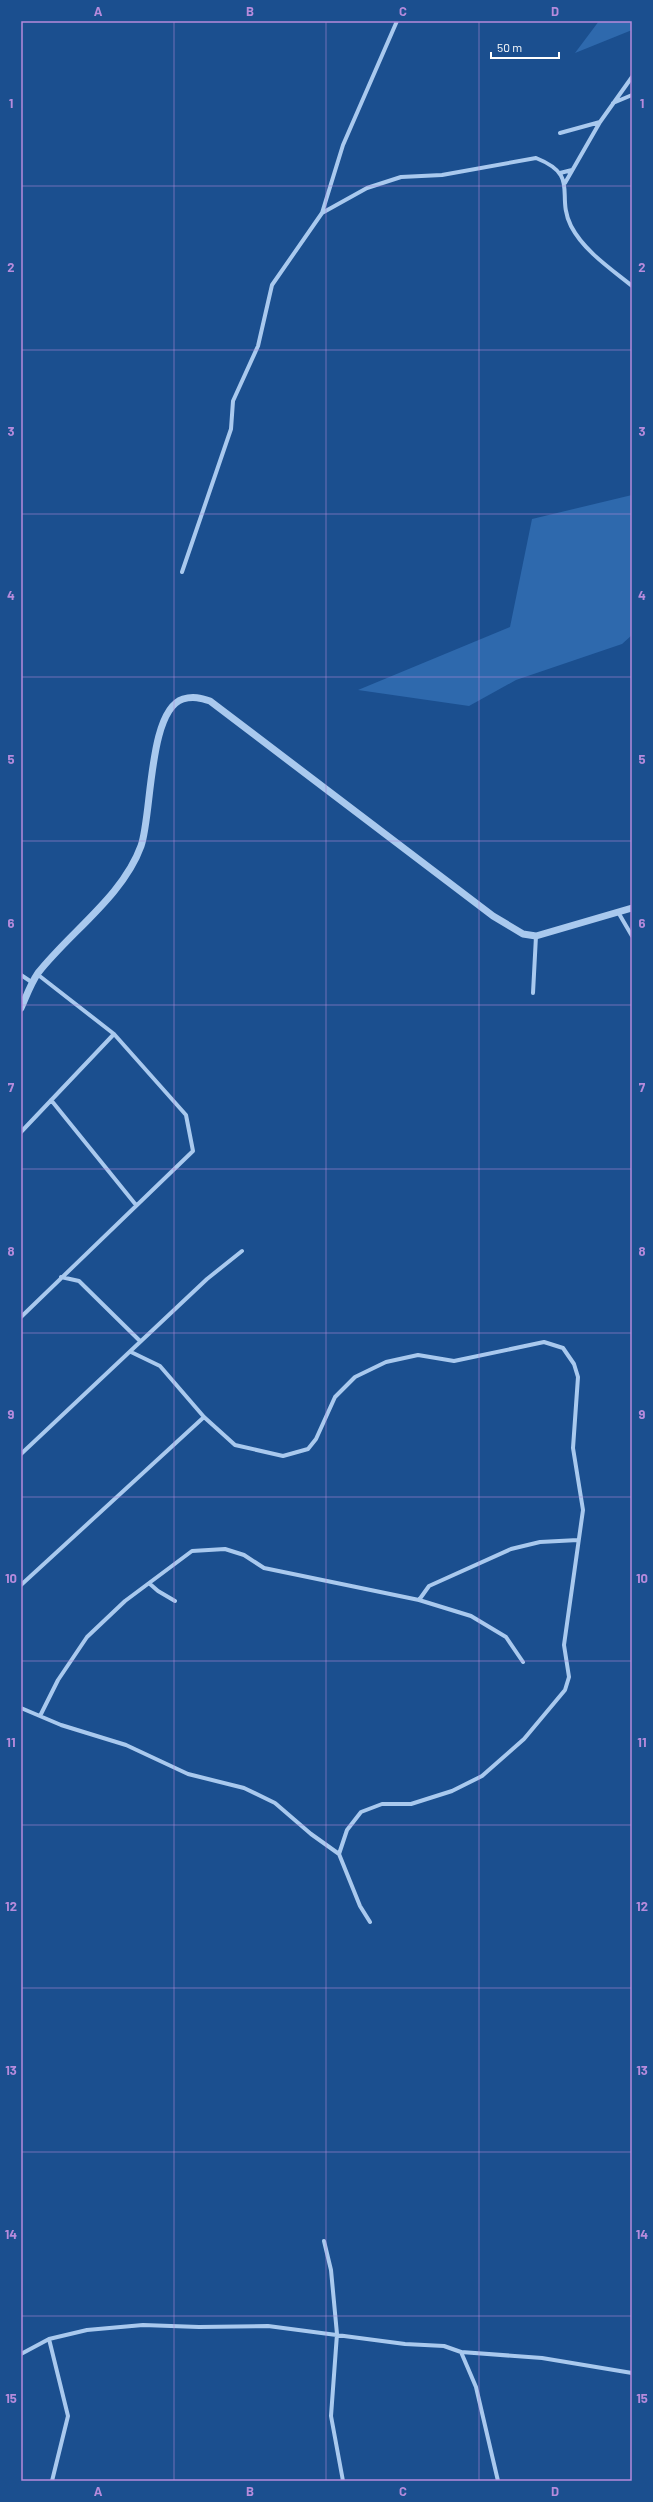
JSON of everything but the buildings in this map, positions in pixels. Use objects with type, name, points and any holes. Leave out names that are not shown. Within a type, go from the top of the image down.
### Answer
[{"type":"street","points":[[182,572],[231,429],[233,401],[258,346],[272,285],[322,213],[343,145],[397,21]]},
{"type":"street","points":[[632,77],[600,122],[565,183],[564,195],[570,224],[582,242],[632,286]]},
{"type":"street","points":[[613,104],[632,95]]},
{"type":"street","points":[[560,133],[600,122]]},
{"type":"street","points":[[322,213],[367,188],[401,177],[442,175],[536,158],[549,164],[560,173],[565,183]]},
{"type":"street","points":[[560,173],[573,170]]},
{"type":"street","points":[[21,1008],[37,974],[126,877],[142,845],[157,739],[168,710],[182,699],[196,697],[210,701],[493,916],[523,934],[536,936],[632,908]]},
{"type":"street","points":[[618,912],[632,936]]},
{"type":"street","points":[[533,993],[536,936]]},
{"type":"street","points":[[21,1317],[193,1151],[186,1115],[114,1034],[37,974]]},
{"type":"street","points":[[21,975],[33,983]]},
{"type":"street","points":[[21,1132],[114,1034]]},
{"type":"street","points":[[51,1100],[136,1205]]},
{"type":"street","points":[[21,1454],[207,1279],[242,1250]]},
{"type":"street","points":[[61,1277],[78,1281],[140,1341]]},
{"type":"street","points":[[131,1352],[160,1366],[204,1417],[235,1445],[282,1456],[308,1449],[316,1439],[335,1397],[355,1377],[386,1362],[418,1355],[454,1361],[544,1342],[563,1348],[574,1364],[578,1377],[573,1448],[583,1510],[564,1645],[569,1677],[565,1690],[524,1739],[482,1776],[452,1791],[411,1804],[382,1804],[361,1812],[347,1830],[339,1854]]},
{"type":"street","points":[[21,1584],[204,1417]]},
{"type":"street","points":[[419,1600],[430,1586],[511,1549],[540,1542],[578,1540]]},
{"type":"street","points":[[40,1716],[58,1680],[87,1637],[125,1600],[150,1584],[192,1551],[225,1549],[244,1555],[264,1568],[419,1600],[471,1616],[506,1637],[523,1662]]},
{"type":"street","points":[[150,1584],[158,1591],[176,1601]]},
{"type":"street","points":[[21,1708],[61,1725],[126,1745],[188,1774],[244,1788],[275,1803],[339,1854],[360,1906],[370,1922]]},
{"type":"street","points":[[324,2241],[331,2270],[337,2334],[331,2416],[343,2481]]},
{"type":"street","points":[[21,2354],[49,2339],[87,2330],[143,2325],[199,2327],[268,2326],[405,2344],[444,2346],[461,2352],[542,2358],[632,2374]]},
{"type":"street","points":[[49,2339],[68,2416],[52,2481]]},
{"type":"street","points":[[461,2352],[476,2387],[498,2481]]},
{"type":"shaded area","points":[[599,21],[632,21],[632,30],[575,53]]},
{"type":"shaded area","points":[[632,495],[632,635],[622,644],[516,680],[469,706],[358,690],[510,627],[532,519]]}]
